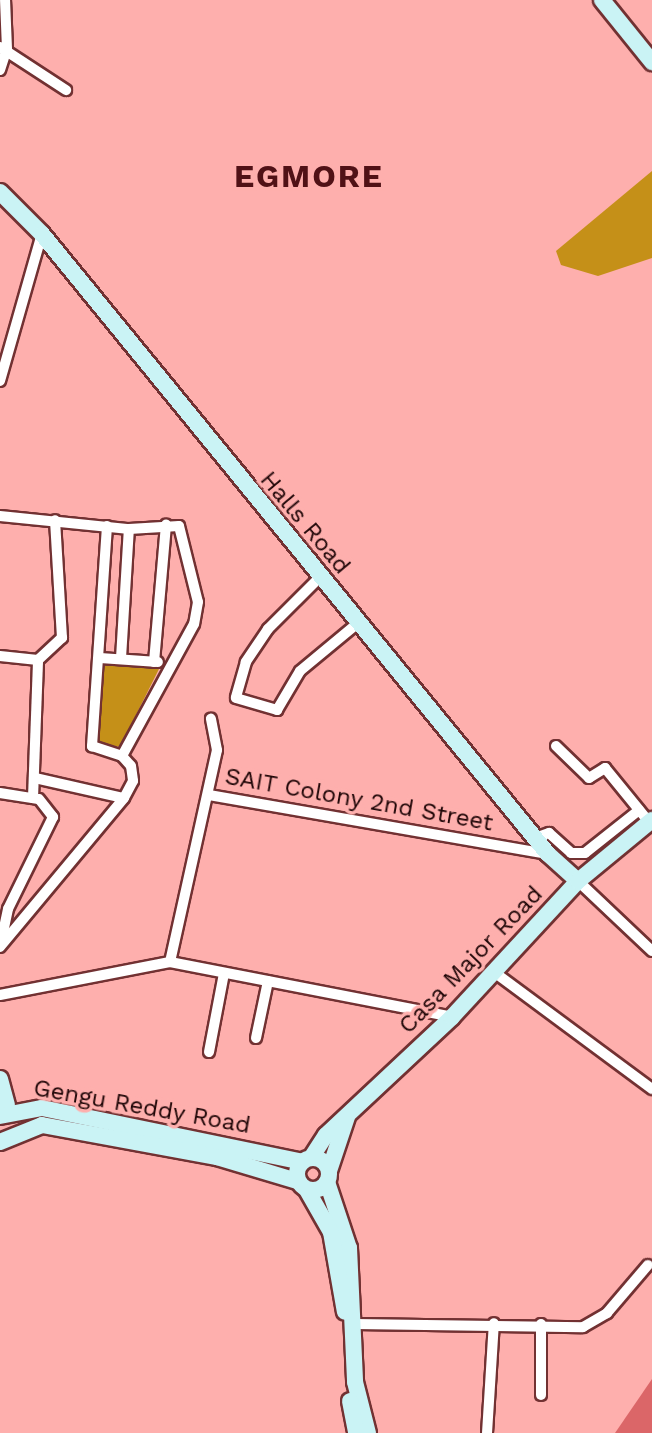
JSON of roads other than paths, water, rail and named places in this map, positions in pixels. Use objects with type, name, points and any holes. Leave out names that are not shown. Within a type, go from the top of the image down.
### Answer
[{"type":"main road","points":[[602,0],[652,61]]},
{"type":"main road","points":[[616,0],[652,47]]},
{"type":"main road","name":"Halls Road","points":[[0,192],[42,234],[574,886]]},
{"type":"main road","name":"Casa Major Road","points":[[306,1160],[326,1135],[452,1017],[574,886],[647,818]]},
{"type":"main road","points":[[550,857],[597,866]]},
{"type":"main road","points":[[0,1079],[5,1109],[26,1130],[42,1125],[217,1157],[302,1185],[328,1177]]},
{"type":"main road","name":"Gengu Reddy Road","points":[[5,1109],[42,1108],[306,1160]]},
{"type":"main road","points":[[347,1117],[328,1177],[349,1248],[355,1324],[355,1382],[368,1433]]},
{"type":"main road","name":"Gengu Reddy Road","points":[[0,1142],[26,1130]]},
{"type":"main road","points":[[328,1177],[306,1160],[302,1185],[331,1232],[340,1264],[356,1433]]},
{"type":"street","points":[[0,69],[4,48],[5,0]]},
{"type":"street","points":[[4,48],[66,90]]},
{"type":"street","points":[[0,381],[42,234]]},
{"type":"street","points":[[0,516],[130,529],[166,525],[184,530],[198,602],[194,624],[122,756]]},
{"type":"street","points":[[33,798],[38,660],[62,638],[55,520]]},
{"type":"street","points":[[154,662],[166,525]]},
{"type":"street","points":[[0,947],[124,798],[133,781],[131,766],[122,756],[92,746],[107,526]]},
{"type":"street","points":[[121,659],[130,529]]},
{"type":"street","points":[[320,577],[268,629],[246,662],[236,698],[277,710],[300,671],[358,623]]},
{"type":"street","points":[[0,656],[38,660]]},
{"type":"street","points":[[100,657],[172,663]]},
{"type":"street","points":[[209,795],[217,750],[211,719]]},
{"type":"street","points":[[535,838],[549,832],[571,853],[585,853],[647,818],[605,768],[589,778],[556,746]]},
{"type":"street","points":[[35,778],[124,798]]},
{"type":"street","points":[[0,793],[33,798],[53,817],[8,909],[0,947]]},
{"type":"street","name":"SAIT Colony 2nd Street","points":[[170,962],[209,795],[550,857]]},
{"type":"street","points":[[574,886],[652,951]]},
{"type":"street","points":[[0,995],[170,962],[452,1017]]},
{"type":"street","points":[[494,972],[652,1089]]},
{"type":"street","points":[[209,1052],[224,973]]},
{"type":"street","points":[[256,1038],[268,981]]},
{"type":"street","points":[[355,1324],[494,1323],[583,1327],[607,1313],[648,1265]]},
{"type":"street","points":[[487,1433],[494,1323]]},
{"type":"street","points":[[541,1324],[541,1395]]},
{"type":"district","name":"EGMORE","points":[[309,176]]}]
